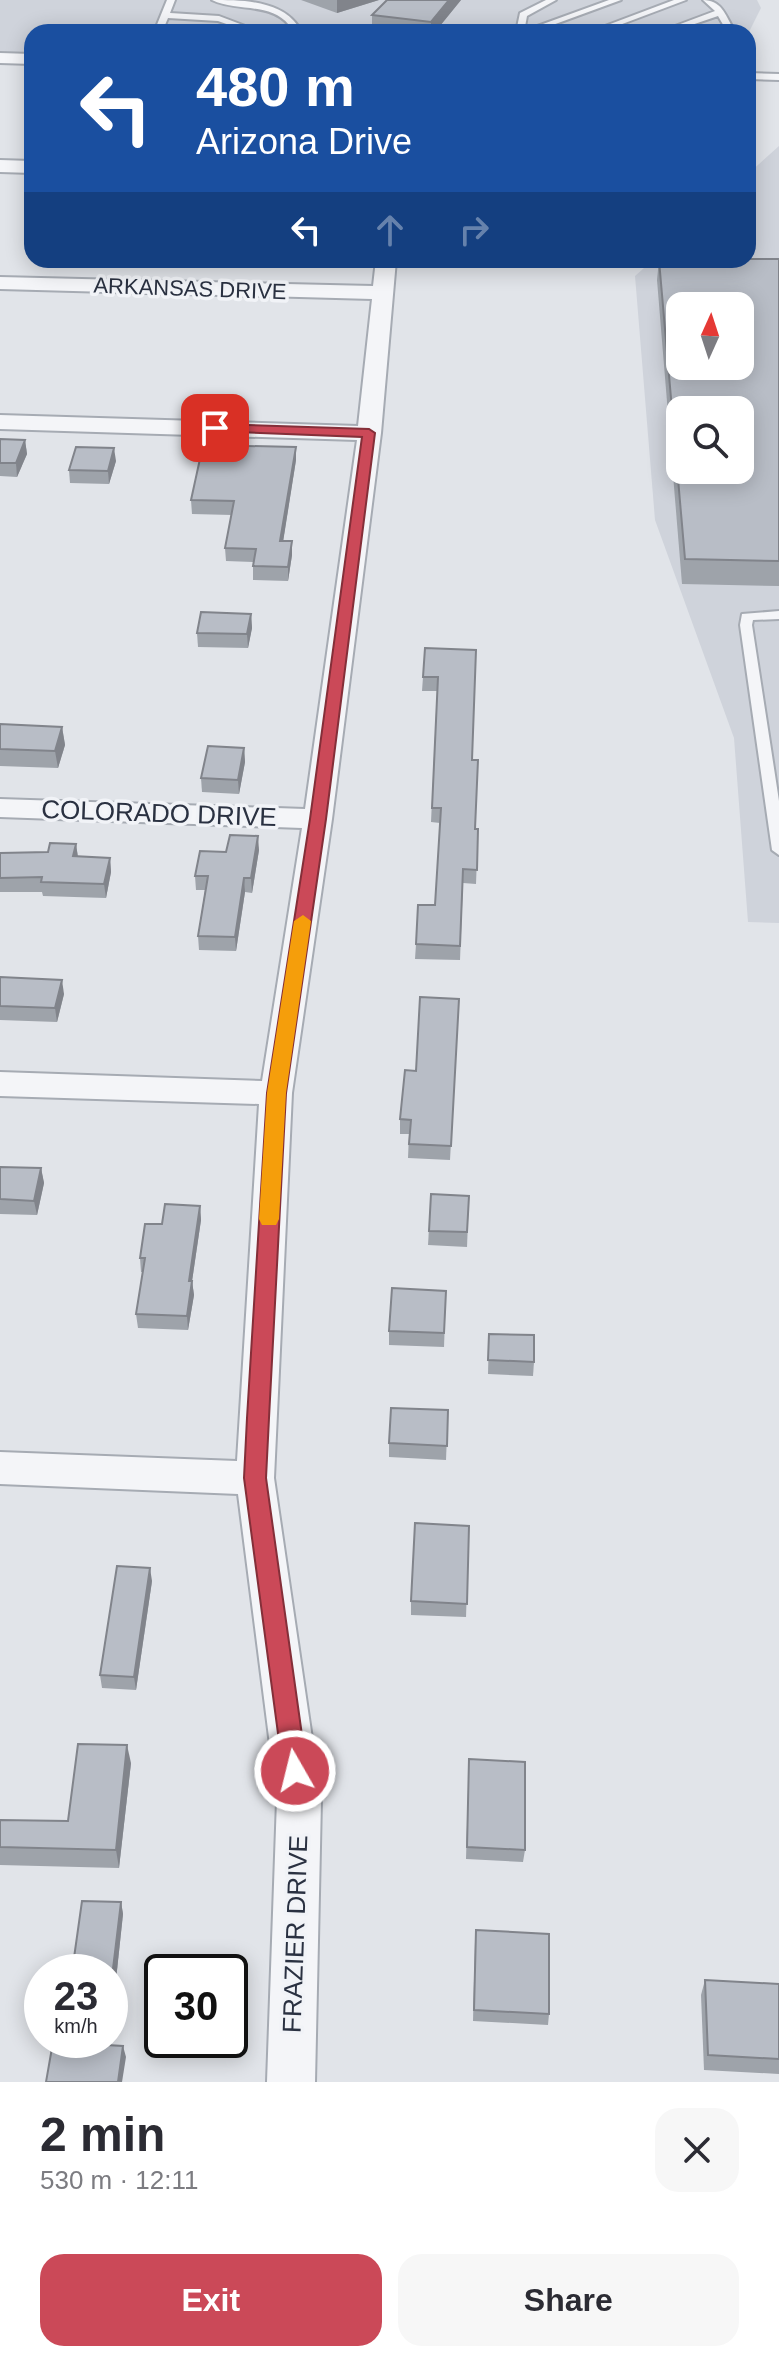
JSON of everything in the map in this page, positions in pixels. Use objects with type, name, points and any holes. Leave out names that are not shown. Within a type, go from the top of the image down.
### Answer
[{"type":"street","points":[[0,58],[24,59]]},
{"type":"street","points":[[0,166],[24,167]]},
{"type":"street","name":"ARKANSAS DRIVE","points":[[0,283],[383,276]]},
{"type":"street","name":"FRAZIER DRIVE","points":[[291,2082],[299,1800],[255,1478],[276,1093],[318,819],[369,433],[383,276]]},
{"type":"street","points":[[0,422],[369,433]]},
{"type":"street","name":"COLORADO DRIVE","points":[[0,808],[318,819]]},
{"type":"street","points":[[0,1084],[276,1093]]},
{"type":"street","points":[[0,1468],[255,1478]]},
{"type":"lane","points":[[161,24],[171,0]]},
{"type":"lane","points":[[216,0],[280,13],[293,24]]},
{"type":"lane","points":[[521,24],[523,15],[552,0]]},
{"type":"lane","points":[[548,24],[617,0]]},
{"type":"lane","points":[[615,24],[682,0]]},
{"type":"lane","points":[[707,0],[720,12],[727,24]]},
{"type":"lane","points":[[686,24],[720,12]]},
{"type":"lane","points":[[165,15],[219,19],[234,24]]},
{"type":"lane","points":[[756,76],[779,77]]},
{"type":"lane","points":[[779,615],[752,614],[747,617],[746,625],[779,850]]},
{"type":"shaded area","points":[[0,0],[757,0],[761,8],[753,24],[24,24],[24,53],[0,52]]},
{"type":"shaded area","points":[[779,146],[779,923],[748,922],[734,738],[655,520],[635,276],[644,268],[756,268],[756,167]]},
{"type":"building","points":[[387,0],[449,0],[431,22],[372,15]]},
{"type":"building","points":[[756,259],[779,259],[779,561],[685,559],[678,484],[754,484],[754,396],[671,396],[669,380],[754,380],[754,292],[666,292],[666,341],[660,268],[756,268]]},
{"type":"building","points":[[0,439],[25,440],[16,463],[0,463]]},
{"type":"building","points":[[203,445],[296,447],[280,541],[292,541],[288,567],[253,566],[256,549],[225,548],[234,501],[191,500]]},
{"type":"building","points":[[76,447],[114,448],[108,471],[69,470]]},
{"type":"building","points":[[201,612],[251,614],[247,634],[197,633]]},
{"type":"building","points":[[425,648],[476,650],[472,760],[478,760],[477,870],[463,869],[460,946],[416,944],[418,905],[435,905],[441,808],[432,808],[438,677],[423,677]]},
{"type":"building","points":[[0,724],[62,727],[55,751],[0,749]]},
{"type":"building","points":[[208,746],[244,748],[238,780],[201,778]]},
{"type":"building","points":[[230,835],[258,836],[251,878],[244,878],[235,937],[198,936],[208,876],[195,876],[200,851],[226,852]]},
{"type":"building","points":[[50,843],[76,844],[73,856],[110,858],[104,884],[41,882],[42,877],[0,878],[0,853],[48,852]]},
{"type":"building","points":[[0,977],[62,980],[55,1008],[0,1006]]},
{"type":"building","points":[[420,997],[459,999],[451,1146],[409,1144],[411,1120],[400,1119],[405,1070],[416,1071]]},
{"type":"building","points":[[0,1167],[41,1168],[34,1201],[0,1199]]},
{"type":"building","points":[[431,1194],[469,1196],[467,1232],[429,1231]]},
{"type":"building","points":[[165,1204],[200,1206],[187,1316],[136,1314],[145,1258],[140,1258],[145,1224],[162,1224]]},
{"type":"building","points":[[392,1288],[446,1291],[444,1333],[389,1331]]},
{"type":"building","points":[[489,1334],[534,1335],[534,1362],[488,1360]]},
{"type":"building","points":[[391,1408],[448,1410],[447,1446],[389,1443]]},
{"type":"building","points":[[415,1523],[469,1526],[467,1604],[411,1601]]},
{"type":"building","points":[[117,1566],[150,1568],[134,1677],[100,1675]]},
{"type":"building","points":[[78,1744],[127,1745],[116,1850],[0,1847],[0,1820],[68,1821]]},
{"type":"building","points":[[469,1759],[525,1762],[525,1850],[467,1847]]},
{"type":"building","points":[[82,1901],[121,1902],[115,1954],[75,1954]]},
{"type":"building","points":[[476,1930],[549,1934],[549,2014],[474,2010]]},
{"type":"building","points":[[705,1980],[779,1984],[779,2059],[708,2055]]},
{"type":"building","points":[[50,2058],[121,2058],[118,2082],[46,2082]]},
{"type":"slow traffic","points":[[269,1219],[276,1093],[303,921]]},
{"type":"route","points":[[215,428],[369,433],[318,819],[276,1093],[258,1418],[255,1478],[295,1771]]}]
